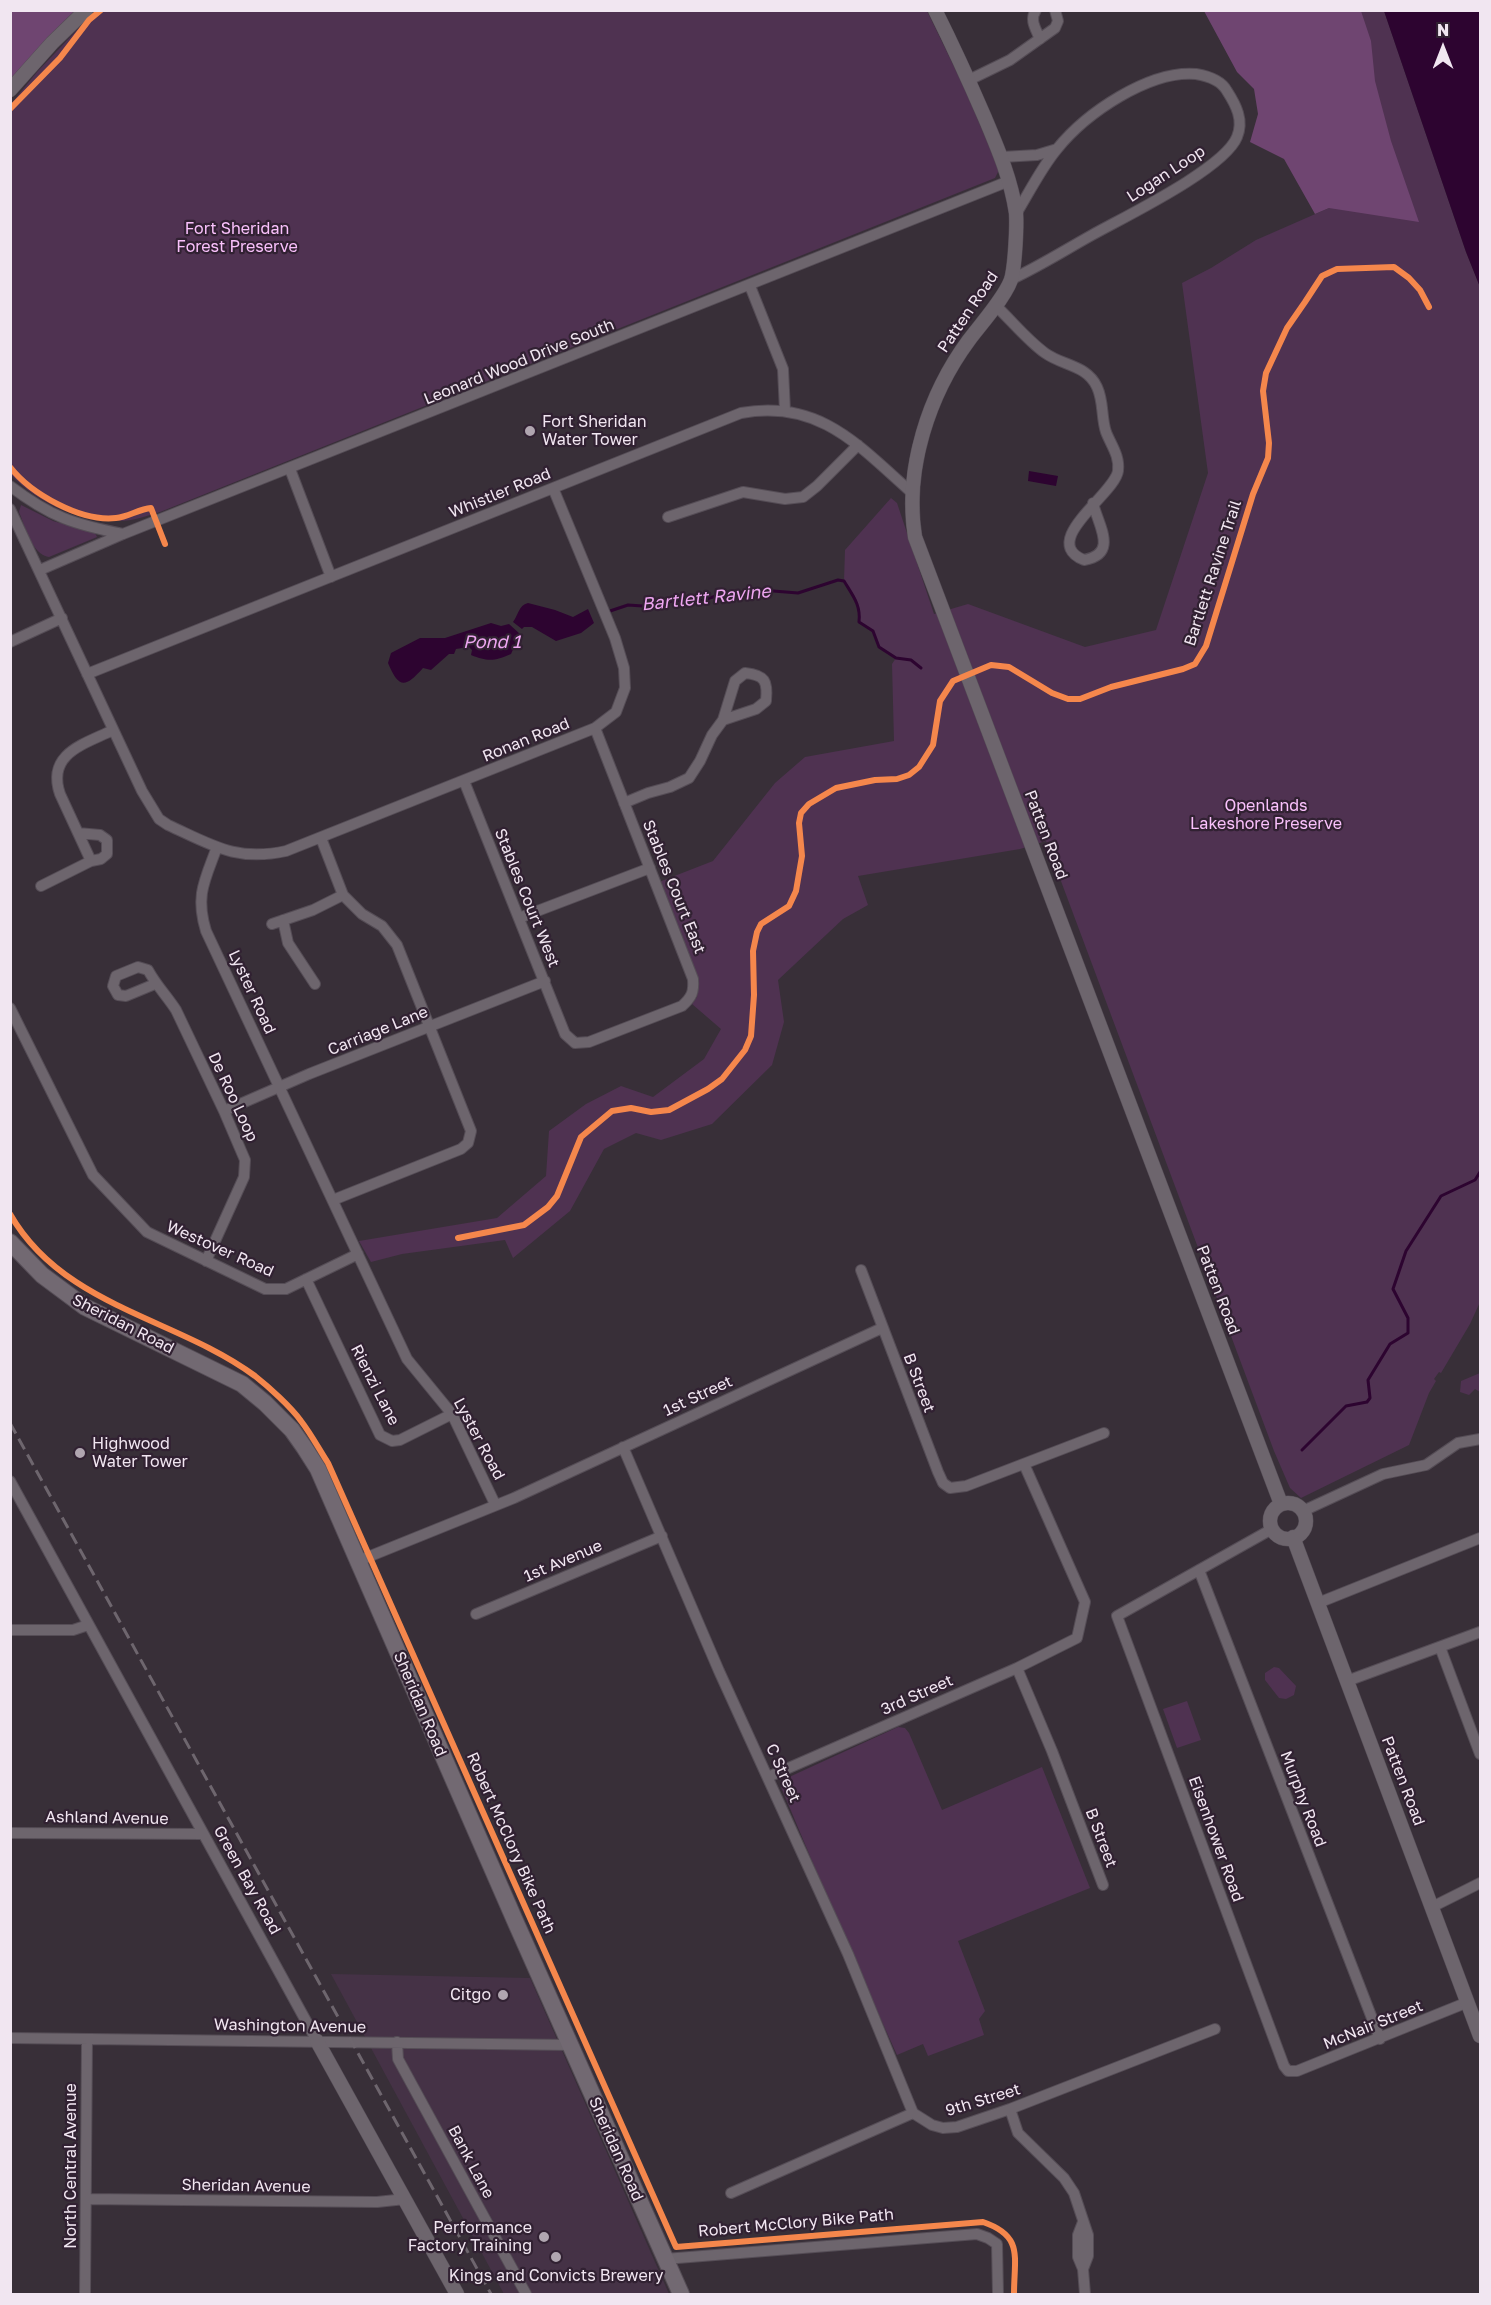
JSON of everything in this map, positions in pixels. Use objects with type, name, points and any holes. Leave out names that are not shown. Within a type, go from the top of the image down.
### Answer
[{"type":"main road","name":"Sheridan Road","points":[[10,1242],[42,1275],[85,1307],[229,1376],[265,1403],[292,1430],[304,1447],[318,1469],[681,2295]]},
{"type":"street","points":[[10,90],[52,43],[86,10]]},
{"type":"street","name":"Patten Road","points":[[934,10],[969,80],[1002,157],[1016,214],[1012,279],[996,306],[955,359],[932,408],[921,441],[911,492],[915,537],[1281,1504]]},
{"type":"street","points":[[1036,10],[1033,14],[1033,23],[1040,39]]},
{"type":"street","points":[[969,80],[1010,60],[1055,28],[1058,21],[1054,10]]},
{"type":"street","name":"Logan Loop","points":[[1012,279],[1039,267],[1161,198],[1199,173],[1223,154],[1237,138],[1240,123],[1238,107],[1225,87],[1204,75],[1181,73],[1149,82],[1123,95],[1091,117],[1057,149],[1016,214]]},
{"type":"street","points":[[1002,157],[1037,155],[1057,149]]},
{"type":"street","name":"Leonard Wood Drive South","points":[[40,570],[123,534],[1009,181]]},
{"type":"street","points":[[750,286],[783,369],[785,411]]},
{"type":"street","points":[[996,306],[1046,354],[1076,366],[1088,374],[1097,386],[1106,431],[1117,456],[1118,471],[1114,483],[1093,503],[1070,535],[1071,552],[1084,560],[1098,555],[1103,548],[1104,540],[1093,503]]},
{"type":"street","name":"Whistler Road","points":[[87,674],[741,413],[755,410],[785,411],[822,421],[842,432],[911,492]]},
{"type":"street","points":[[668,517],[743,492],[785,499],[803,497],[818,486],[858,445]]},
{"type":"street","points":[[290,469],[331,577]]},
{"type":"street","points":[[10,486],[34,504],[57,516],[79,525],[123,534]]},
{"type":"street","name":"Ronan Road","points":[[217,847],[249,856],[266,856],[286,851],[594,728],[616,712],[623,696],[624,668],[615,638],[553,488]]},
{"type":"street","points":[[11,511],[142,791],[159,819],[217,847]]},
{"type":"street","points":[[10,642],[62,618]]},
{"type":"street","points":[[624,803],[689,778],[712,735],[723,720],[735,681],[745,673],[756,674],[768,688],[766,701],[756,709],[723,720]]},
{"type":"street","name":"Stables Court East","points":[[562,1026],[565,1034],[575,1043],[589,1042],[682,1006],[692,998],[694,989],[693,979],[594,728]]},
{"type":"street","points":[[91,861],[57,784],[57,770],[69,751],[113,730]]},
{"type":"street","name":"Stables Court West","points":[[464,781],[562,1026]]},
{"type":"street","points":[[41,886],[91,861],[105,857],[107,854],[106,840],[100,835],[78,833]]},
{"type":"street","points":[[321,837],[343,896],[349,904],[382,926],[397,945],[466,1118],[471,1137],[461,1149],[333,1200]]},
{"type":"street","name":"Lyster Road","points":[[217,847],[201,892],[202,916],[279,1087],[407,1359],[452,1414],[495,1504]]},
{"type":"street","points":[[519,918],[650,868]]},
{"type":"street","points":[[272,924],[313,910],[343,896]]},
{"type":"street","points":[[283,920],[288,943],[315,984]]},
{"type":"street","name":"Carriage Lane","points":[[224,1111],[544,981]]},
{"type":"street","name":"De Roo Loop","points":[[155,984],[176,1010],[243,1151],[244,1177],[206,1261]]},
{"type":"street","name":"Westover Road","points":[[10,1008],[93,1175],[147,1232],[265,1289],[286,1289],[358,1254]]},
{"type":"street","name":"B Street","points":[[861,1270],[943,1483],[950,1488],[966,1486],[1023,1464]]},
{"type":"street","name":"Rienzi Lane","points":[[306,1280],[380,1435],[392,1441],[400,1440],[452,1414]]},
{"type":"street","name":"1st Street","points":[[358,1561],[527,1492],[882,1328]]},
{"type":"street","points":[[1023,1464],[1104,1433]]},
{"type":"street","points":[[1303,1511],[1383,1474],[1426,1465],[1458,1443],[1480,1439]]},
{"type":"street","name":"C Street","points":[[623,1447],[719,1671],[848,1954],[913,2113]]},
{"type":"street","name":"3rd Street","points":[[768,1777],[1017,1668],[1077,1638],[1084,1602],[1023,1464]]},
{"type":"street","name":"Green Bay Road","points":[[10,1481],[457,2295]]},
{"type":"street","points":[[1281,1504],[1293,1504],[1303,1511],[1304,1528],[1293,1537],[1280,1537],[1272,1529],[1270,1518],[1272,1512],[1281,1504]]},
{"type":"street","points":[[1199,1570],[1272,1529]]},
{"type":"street","name":"1st Avenue","points":[[476,1614],[662,1536]]},
{"type":"street","name":"Patten Road","points":[[1293,1537],[1480,2036]]},
{"type":"street","points":[[1318,1603],[1480,1538]]},
{"type":"street","name":"Eisenhower Road","points":[[1199,1570],[1117,1616],[1284,2066],[1288,2071]]},
{"type":"street","name":"Murphy Road","points":[[1199,1570],[1380,2039]]},
{"type":"street","points":[[10,1630],[73,1630],[88,1625]]},
{"type":"street","points":[[1347,1681],[1480,1632]]},
{"type":"street","points":[[1440,1647],[1480,1754]]},
{"type":"street","name":"B Street","points":[[1017,1668],[1052,1750],[1104,1885]]},
{"type":"street","name":"Ashland Avenue","points":[[10,1833],[203,1834]]},
{"type":"street","points":[[1432,1907],[1480,1883]]},
{"type":"street","name":"McNair Street","points":[[1288,2071],[1297,2071],[1468,2002]]},
{"type":"street","name":"9th Street","points":[[913,2113],[932,2125],[943,2128],[957,2127],[1010,2109],[1215,2029]]},
{"type":"street","name":"Washington Avenue","points":[[10,2038],[570,2045]]},
{"type":"street","name":"North Central Avenue","points":[[86,2295],[87,2039]]},
{"type":"street","name":"Bank Lane","points":[[397,2042],[398,2059],[526,2295]]},
{"type":"street","points":[[1010,2109],[1018,2133],[1064,2178],[1074,2193],[1083,2222],[1078,2235],[1078,2257],[1083,2269],[1085,2295]]},
{"type":"street","points":[[731,2193],[913,2113]]},
{"type":"street","name":"Sheridan Avenue","points":[[86,2199],[377,2202],[405,2199]]},
{"type":"street","points":[[665,2259],[980,2235],[997,2244],[998,2295]]},
{"type":"shaded area","points":[[11,11],[86,11],[11,90]]},
{"type":"shaded area","points":[[1204,11],[1361,11],[1371,41],[1375,81],[1391,141],[1419,222],[1329,208],[1315,214],[1284,159],[1250,142],[1258,114],[1254,89],[1237,72]]},
{"type":"shaded area","points":[[331,1974],[530,1978],[669,2294],[504,2294]]},
{"type":"green space","name":"Fort Sheridan Forest Preserve","points":[[95,11],[927,11],[964,87],[999,170],[995,178],[160,512],[124,521],[89,518],[46,502],[11,475],[11,104],[37,72]]},
{"type":"green space","name":"Openlands Lakeshore Preserve","points":[[1252,11],[1384,11],[1480,287],[1480,1302],[1470,1324],[1441,1373],[1439,1372],[1434,1379],[1436,1381],[1409,1445],[1301,1498],[1290,1488],[1274,1451],[1046,841],[1020,849],[858,876],[868,905],[843,919],[778,980],[784,1022],[772,1065],[712,1124],[661,1140],[636,1133],[604,1149],[570,1211],[513,1258],[505,1240],[402,1254],[371,1262],[359,1241],[497,1218],[546,1176],[549,1131],[586,1104],[621,1086],[653,1097],[704,1059],[721,1029],[692,1004],[697,997],[698,980],[659,882],[713,861],[775,783],[805,757],[894,741],[892,664],[896,658],[879,647],[873,631],[859,622],[860,611],[855,597],[844,581],[845,550],[891,498],[897,503],[934,614],[968,604],[1085,647],[1156,630],[1208,473],[1182,283],[1256,240],[1329,208]]},
{"type":"green space","points":[[21,505],[53,521],[95,533],[97,537],[49,557],[43,555],[34,546],[27,532],[19,512]]},
{"type":"green space","points":[[1480,1373],[1480,1392],[1475,1389],[1469,1395],[1460,1392],[1461,1381]]},
{"type":"green space","points":[[1274,1667],[1279,1668],[1296,1686],[1294,1695],[1286,1699],[1279,1698],[1265,1680],[1265,1673]]},
{"type":"green space","points":[[1187,1701],[1201,1740],[1177,1748],[1163,1709]]},
{"type":"green space","points":[[898,1727],[905,1728],[909,1733],[942,1810],[1042,1767],[1090,1888],[958,1941],[985,2011],[979,2019],[984,2035],[928,2056],[923,2044],[897,2055],[781,1787],[782,1781],[787,1778]]},
{"type":"water","points":[[1384,11],[1480,11],[1480,287],[1466,252]]},
{"type":"water","points":[[1029,471],[1058,476],[1056,486],[1028,481]]},
{"type":"water","points":[[528,603],[573,617],[588,609],[594,623],[581,633],[556,641],[532,627],[522,629],[513,622],[520,608]]},
{"type":"water","name":"Pond 1","points":[[491,623],[501,626],[509,624],[520,634],[511,654],[487,660],[471,655],[472,650],[469,647],[456,649],[454,654],[449,654],[431,670],[423,668],[403,683],[396,678],[388,663],[391,653],[420,638],[445,638]]},
{"type":"waterway","name":"Bartlett Ravine","points":[[607,612],[628,605],[657,607],[671,601],[688,600],[694,603],[716,596],[761,590],[798,593],[838,580],[844,581],[858,606],[859,622],[873,631],[879,647],[896,658],[911,660],[921,668]]},
{"type":"waterway","points":[[1302,1450],[1346,1406],[1367,1402],[1370,1398],[1368,1380],[1390,1344],[1408,1333],[1408,1318],[1393,1289],[1406,1251],[1441,1196],[1475,1180],[1480,1172]]},
{"type":"railway","points":[[10,1423],[491,2294]]},
{"type":"cycle path","points":[[10,109],[60,58],[89,20],[101,10]]},
{"type":"cycle path","name":"Bartlett Ravine Trail","points":[[458,1238],[524,1225],[548,1207],[557,1196],[581,1137],[612,1111],[631,1108],[651,1112],[669,1110],[722,1079],[745,1050],[751,1036],[754,995],[753,951],[757,932],[761,924],[789,906],[796,891],[802,856],[799,823],[801,813],[809,804],[836,788],[875,780],[897,779],[909,775],[919,767],[933,745],[940,701],[953,681],[991,665],[1009,667],[1052,693],[1068,699],[1080,699],[1111,687],[1195,664],[1206,646],[1253,494],[1268,458],[1269,443],[1263,391],[1266,373],[1287,328],[1322,276],[1337,269],[1394,267],[1420,290],[1429,307]]},
{"type":"cycle path","points":[[10,467],[30,487],[44,496],[88,516],[116,518],[151,508],[165,544]]},
{"type":"cycle path","name":"Robert McClory Bike Path","points":[[10,1214],[33,1245],[60,1270],[90,1291],[191,1339],[255,1376],[292,1410],[312,1436],[328,1463],[676,2247],[983,2222],[1005,2234],[1011,2241],[1015,2259],[1014,2294]]},
{"type":"place","name":"Fort Sheridan Water Tower","points":[[530,431]]},
{"type":"place","name":"Highwood Water Tower","points":[[80,1453]]},
{"type":"place","name":"Citgo","points":[[503,1995]]},
{"type":"place","name":"Performance Factory Training","points":[[544,2237]]},
{"type":"place","name":"Kings and Convicts Brewery","points":[[556,2257]]}]
